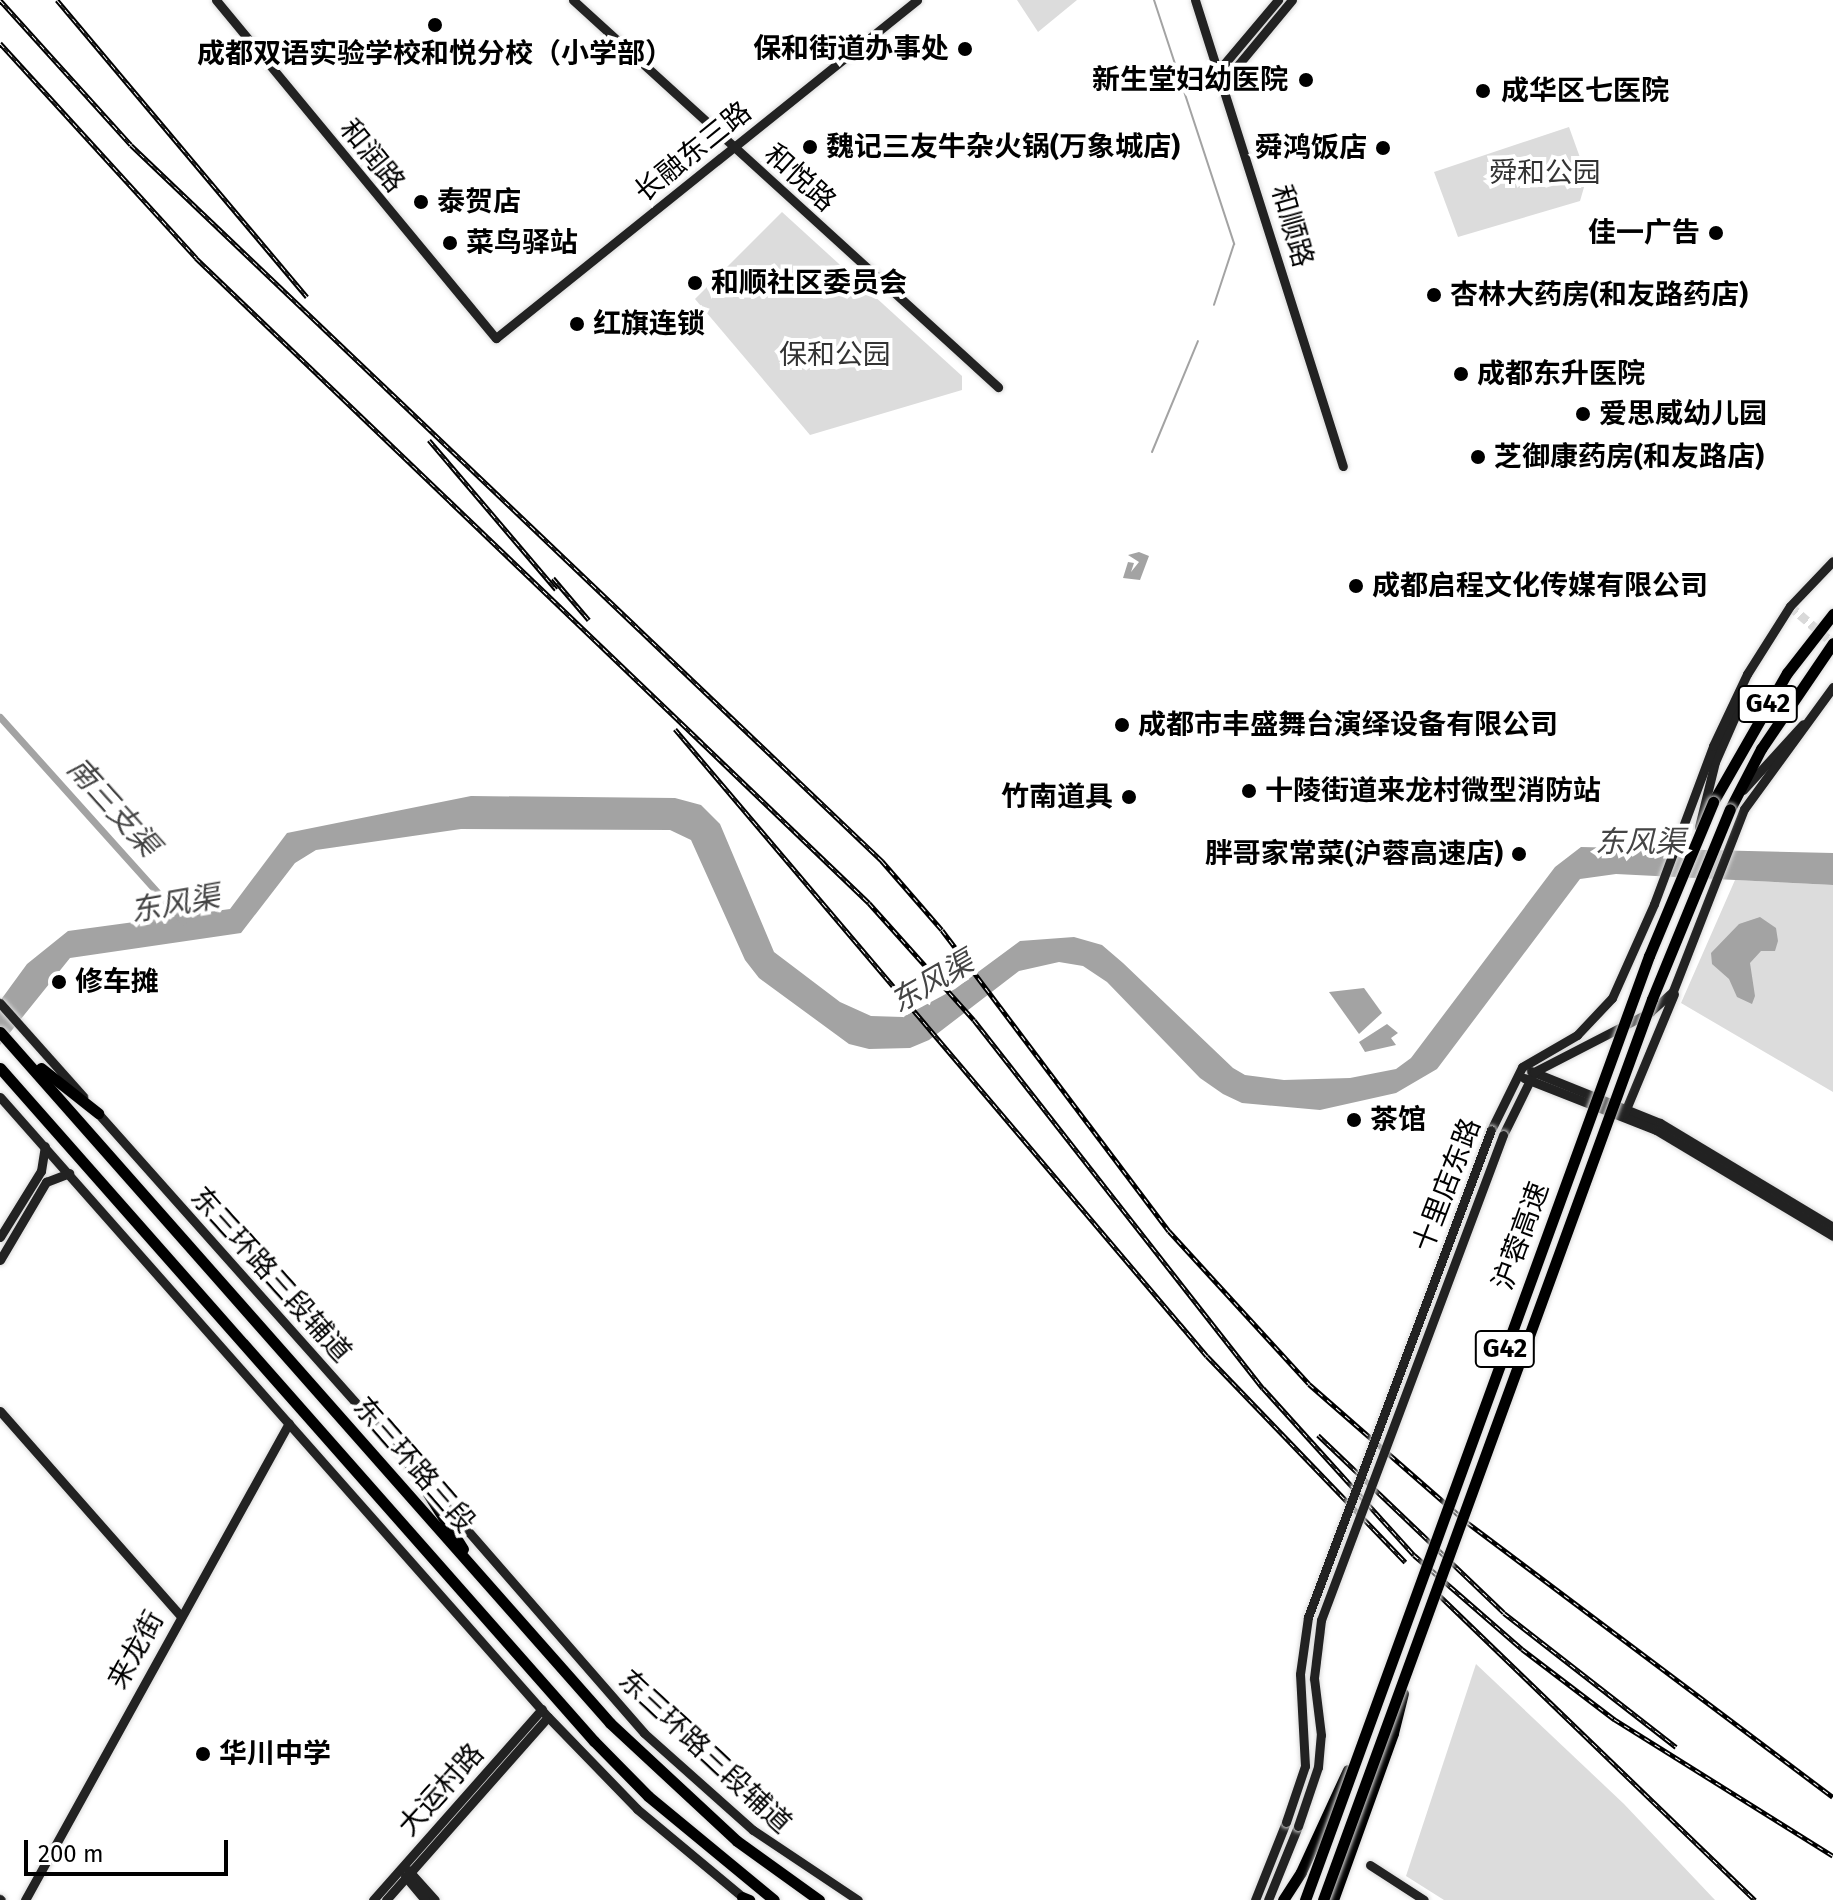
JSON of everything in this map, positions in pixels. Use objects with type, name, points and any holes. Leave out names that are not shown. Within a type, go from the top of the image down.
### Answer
[{"type":"highway","name":"沪蓉高速","points":[[1305,1900],[1649,956],[1697,843],[1708,799],[1787,673],[1833,614]]},
{"type":"highway","name":"沪蓉高速","points":[[1323,1900],[1652,999],[1732,804],[1777,723],[1833,643]]},
{"type":"highway","name":"东三环路三段","points":[[3,1036],[40,1071],[478,1573],[665,1777],[737,1841],[819,1900]]},
{"type":"highway","name":"东三环路三段","points":[[0,1068],[594,1741],[648,1796],[774,1900]]},
{"type":"highway","points":[[40,1071],[98,1113]]},
{"type":"highway","points":[[407,1460],[478,1573]]},
{"type":"highway","points":[[1331,1900],[1393,1733],[1411,1655]]},
{"type":"highway","points":[[1291,1900],[1301,1872],[1361,1745]]},
{"type":"highway","points":[[1283,1900],[1301,1872]]},
{"type":"street","name":"和润路","points":[[216,0],[496,338]]},
{"type":"street","name":"和悦路","points":[[573,0],[998,387]]},
{"type":"street","name":"长融东三路","points":[[496,338],[917,0]]},
{"type":"street","name":"和顺路","points":[[1195,0],[1343,466]]},
{"type":"street","points":[[1219,70],[1278,0]]},
{"type":"street","points":[[1223,83],[1292,0]]},
{"type":"street","points":[[1833,561],[1769,636],[1713,746],[1625,973],[1597,1017],[1519,1070],[1625,1113],[1660,1123],[1833,1227]]},
{"type":"street","points":[[1708,799],[1769,636]]},
{"type":"street","points":[[1732,804],[1833,687]]},
{"type":"street","points":[[1625,1113],[1679,982],[1733,837],[1760,785],[1833,687]]},
{"type":"street","points":[[1531,1076],[1650,1012],[1679,982]]},
{"type":"street","name":"东三环路三段辅道","points":[[0,1003],[407,1460],[644,1733],[764,1839],[858,1900]]},
{"type":"street","name":"十里店东路","points":[[1255,1900],[1305,1766],[1300,1674],[1308,1617],[1491,1130],[1519,1070]]},
{"type":"street","name":"十里店东路","points":[[1268,1900],[1318,1767],[1321,1735],[1314,1678],[1321,1620],[1503,1135],[1531,1076]]},
{"type":"street","points":[[0,1097],[545,1713],[637,1809],[746,1899]]},
{"type":"street","points":[[1625,1113],[1833,1236]]},
{"type":"street","points":[[0,1237],[41,1171],[45,1146]]},
{"type":"street","points":[[0,1260],[46,1182],[69,1173]]},
{"type":"street","points":[[0,1411],[180,1615]]},
{"type":"street","name":"来龙街","points":[[25,1900],[289,1423]]},
{"type":"street","name":"大运村路","points":[[373,1900],[405,1871],[545,1713]]},
{"type":"street","points":[[1370,1865],[1424,1900]]},
{"type":"street","points":[[405,1871],[425,1900]]},
{"type":"street","points":[[405,1871],[435,1900]]},
{"type":"street","name":"大运村路","points":[[386,1900],[405,1871]]},
{"type":"green space","points":[[1017,0],[1077,0],[1038,32]]},
{"type":"green space","name":"舜和公园","points":[[1569,127],[1587,177],[1580,201],[1458,237],[1434,172]]},
{"type":"green space","name":"保和公园","points":[[782,212],[962,376],[962,390],[810,435],[695,299]]},
{"type":"green space","points":[[1735,880],[1832,885],[1833,880],[1833,1092],[1681,1003]]},
{"type":"green space","points":[[1476,1664],[1624,1804],[1715,1900],[1444,1900],[1406,1876]]},
{"type":"shaded area","points":[[1139,552],[1149,556],[1140,580],[1123,578],[1128,562],[1134,563],[1131,572],[1139,562],[1128,555]]},
{"type":"shaded area","points":[[471,796],[675,798],[701,805],[720,824],[774,952],[840,1002],[871,1016],[903,1017],[955,989],[1020,941],[1074,937],[1102,945],[1233,1068],[1245,1075],[1284,1080],[1350,1078],[1396,1069],[1411,1058],[1555,867],[1581,847],[1833,853],[1833,885],[1616,874],[1580,879],[1437,1069],[1396,1093],[1320,1110],[1242,1103],[1223,1094],[1200,1078],[1107,982],[1083,966],[1059,962],[1019,971],[929,1040],[910,1048],[869,1049],[849,1044],[759,978],[745,960],[691,840],[670,830],[461,829],[316,850],[295,863],[241,933],[70,958],[0,1045],[0,1001],[27,964],[68,931],[230,909],[287,833]]},
{"type":"shaded area","points":[[1760,917],[1776,928],[1778,941],[1775,951],[1761,951],[1750,963],[1755,996],[1752,1004],[1737,997],[1729,979],[1712,964],[1711,953],[1739,924]]},
{"type":"shaded area","points":[[1364,988],[1382,1013],[1359,1034],[1329,992]]},
{"type":"shaded area","points":[[1387,1024],[1398,1033],[1391,1038],[1396,1045],[1365,1052],[1359,1042]]},
{"type":"waterway","points":[[1154,0],[1234,244],[1214,305]]},
{"type":"waterway","points":[[1152,452],[1198,341]]},
{"type":"waterway","name":"南三支渠","points":[[0,717],[183,921]]},
{"type":"tunnel","points":[[1790,606],[1833,643]]},
{"type":"railway","points":[[0,0],[131,145],[882,861],[942,930],[1169,1231],[1309,1384],[1468,1523],[1833,1797]]},
{"type":"railway","points":[[57,0],[307,297]]},
{"type":"railway","points":[[0,43],[196,258],[869,903],[974,1020],[1263,1388],[1414,1555],[1522,1649],[1614,1719],[1833,1856]]},
{"type":"railway","points":[[429,440],[556,589]]},
{"type":"railway","points":[[553,578],[589,620]]},
{"type":"railway","points":[[675,729],[1207,1356],[1405,1562]]},
{"type":"railway","points":[[1318,1435],[1504,1613],[1676,1747]]},
{"type":"railway","points":[[1437,1593],[1755,1900]]},
{"type":"place","name":"成都双语实验学校和悦分校（小学部）","points":[[435,25]]},
{"type":"place","name":"保和街道办事处","points":[[965,49]]},
{"type":"place","name":"新生堂妇幼医院","points":[[1306,80]]},
{"type":"place","name":"成华区七医院","points":[[1483,91]]},
{"type":"place","name":"魏记三友牛杂火锅(万象城店)","points":[[810,147]]},
{"type":"place","name":"舜鸿饭店","points":[[1383,148]]},
{"type":"place","name":"泰贺店","points":[[421,202]]},
{"type":"place","name":"佳一广告","points":[[1716,233]]},
{"type":"place","name":"菜鸟驿站","points":[[450,243]]},
{"type":"place","name":"和顺社区委员会","points":[[695,283]]},
{"type":"place","name":"杏林大药房(和友路药店)","points":[[1434,295]]},
{"type":"place","name":"红旗连锁","points":[[577,324]]},
{"type":"place","name":"成都东升医院","points":[[1461,374]]},
{"type":"place","name":"爱思威幼儿园","points":[[1583,414]]},
{"type":"place","name":"芝御康药房(和友路店)","points":[[1478,457]]},
{"type":"place","name":"成都启程文化传媒有限公司","points":[[1356,586]]},
{"type":"place","name":"成都市丰盛舞台演绎设备有限公司","points":[[1122,725]]},
{"type":"place","name":"十陵街道来龙村微型消防站","points":[[1249,791]]},
{"type":"place","name":"竹南道具","points":[[1129,797]]},
{"type":"place","name":"胖哥家常菜(沪蓉高速店)","points":[[1519,854]]},
{"type":"place","name":"修车摊","points":[[59,982]]},
{"type":"place","name":"茶馆","points":[[1354,1120]]},
{"type":"place","name":"华川中学","points":[[203,1754]]},
{"type":"water label","name":"东风渠","points":[[1640,842]]},
{"type":"water label","name":"东风渠","points":[[175,904]]},
{"type":"water label","name":"东风渠","points":[[932,982]]}]
